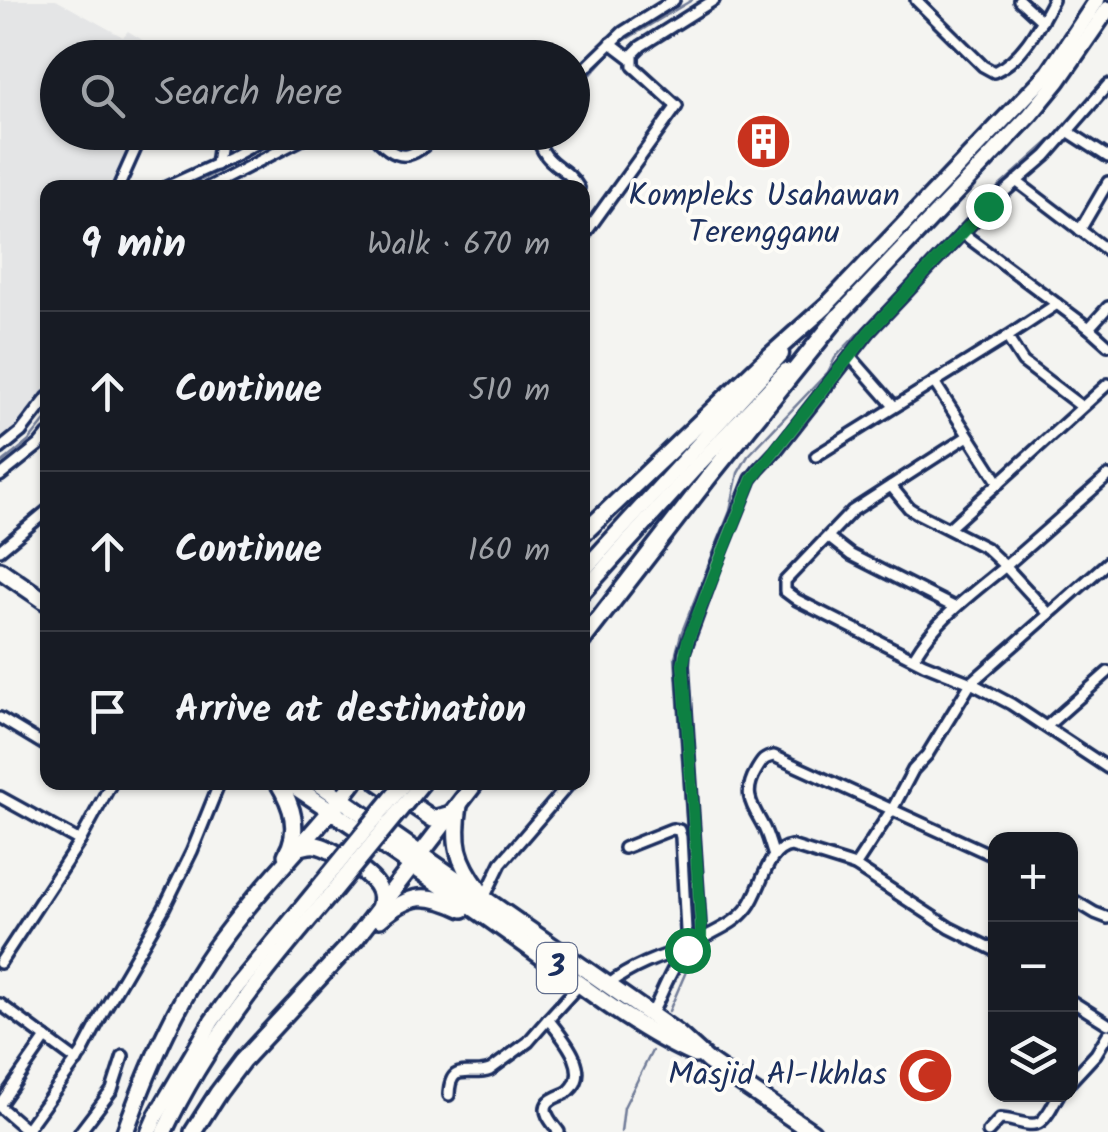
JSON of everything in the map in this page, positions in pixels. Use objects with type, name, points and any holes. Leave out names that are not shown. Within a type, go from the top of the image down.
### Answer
[{"type":"highway","points":[[590,526],[762,362],[832,311]]},
{"type":"highway","points":[[590,631],[832,311]]},
{"type":"highway","points":[[0,570],[40,598]]},
{"type":"highway","points":[[262,891],[293,844],[294,823],[283,790]]},
{"type":"highway","name":"3","points":[[305,790],[336,805],[416,859],[484,898],[812,1132]]},
{"type":"highway","name":"3","points":[[324,790],[336,805]]},
{"type":"highway","points":[[125,1132],[159,1044],[204,964],[348,790]]},
{"type":"highway","points":[[391,790],[432,818],[455,810]]},
{"type":"highway","points":[[193,1132],[242,1060],[378,912],[470,790]]},
{"type":"highway","points":[[455,810],[460,860],[484,898]]},
{"type":"highway","points":[[300,847],[319,845],[370,878],[382,899],[378,912]]},
{"type":"highway","name":"3","points":[[416,859],[580,984],[670,1044],[708,1061]]},
{"type":"highway","points":[[356,938],[406,900],[426,896],[445,900],[498,925]]},
{"type":"main road","points":[[590,583],[1036,86],[1067,48],[1097,0]]},
{"type":"main road","points":[[1044,99],[1108,8]]},
{"type":"main road","points":[[590,564],[832,311],[1044,99],[1108,26]]},
{"type":"main road","points":[[164,1132],[248,993],[399,790]]},
{"type":"main road","points":[[149,1132],[212,1021],[246,975],[417,790]]},
{"type":"street","points":[[590,64],[623,32],[674,0]]},
{"type":"street","points":[[590,227],[678,106],[632,66],[636,50],[714,0]]},
{"type":"street","points":[[916,0],[983,66],[994,72],[1021,52],[1053,0]]},
{"type":"street","points":[[1019,0],[1042,20]]},
{"type":"street","points":[[611,43],[632,59]]},
{"type":"street","points":[[701,941],[684,652],[752,479],[869,332],[962,234],[1046,156],[1108,85]]},
{"type":"street","points":[[1069,132],[1108,157]]},
{"type":"street","points":[[122,180],[135,150]]},
{"type":"street","points":[[216,165],[218,150]]},
{"type":"street","points":[[182,180],[244,150]]},
{"type":"street","points":[[223,180],[281,150]]},
{"type":"street","points":[[386,150],[406,156],[416,150]]},
{"type":"street","points":[[542,150],[552,164],[575,180]]},
{"type":"street","points":[[1016,182],[1108,251]]},
{"type":"street","points":[[1080,230],[1108,182]]},
{"type":"street","points":[[962,234],[1108,345]]},
{"type":"street","points":[[816,456],[1057,304]]},
{"type":"street","points":[[1089,328],[1108,307]]},
{"type":"street","points":[[1008,338],[1023,362],[1082,408]]},
{"type":"street","points":[[851,357],[894,406]]},
{"type":"street","points":[[934,382],[998,482]]},
{"type":"street","points":[[949,528],[1108,384]]},
{"type":"street","points":[[0,450],[40,407]]},
{"type":"street","points":[[968,436],[852,511],[785,580],[785,590],[924,664],[971,683],[1046,726],[1108,768]]},
{"type":"street","points":[[0,476],[40,444]]},
{"type":"street","points":[[914,657],[928,634],[954,607],[1108,476]]},
{"type":"street","points":[[891,486],[908,508],[986,548],[1050,614]]},
{"type":"street","points":[[0,550],[40,517]]},
{"type":"street","points":[[828,537],[851,555],[954,607]]},
{"type":"street","points":[[855,866],[971,683],[1108,562]]},
{"type":"street","points":[[1046,726],[1107,675]]},
{"type":"street","points":[[0,718],[40,742]]},
{"type":"street","points":[[774,856],[749,792],[751,780],[766,757],[780,757],[988,853]]},
{"type":"street","points":[[0,963],[80,841],[106,790]]},
{"type":"street","points":[[46,1038],[0,1106],[28,1131],[77,1061],[179,880],[217,790]]},
{"type":"street","points":[[484,898],[501,863],[564,790]]},
{"type":"street","points":[[0,797],[80,841]]},
{"type":"street","points":[[624,848],[672,829],[678,830],[681,837],[687,950],[652,1015]]},
{"type":"street","points":[[608,985],[620,976],[687,950],[741,917],[774,856],[783,847],[791,846],[855,866],[950,928],[988,947]]},
{"type":"street","points":[[1078,903],[1108,918]]},
{"type":"street","points":[[448,1095],[449,1082],[457,1074],[466,1070],[483,1074],[528,1042],[580,984]]},
{"type":"street","points":[[0,1004],[77,1061]]},
{"type":"street","points":[[1078,1005],[1108,1024]]},
{"type":"street","points":[[548,1019],[569,1046],[577,1067],[577,1081],[546,1107],[559,1132]]},
{"type":"street","points":[[1078,1073],[1108,1034]]},
{"type":"street","points":[[80,1132],[112,1090],[123,1056]]},
{"type":"street","points":[[988,1132],[1008,1118],[1033,1125],[1041,1122],[1054,1102]]},
{"type":"shaded area","points":[[0,0],[56,0],[123,37],[128,31],[142,40],[40,40],[40,150],[132,150],[118,180],[40,180],[40,396],[20,426],[0,442]]},
{"type":"waterway","points":[[620,43],[692,0]]},
{"type":"waterway","points":[[590,76],[610,53]]},
{"type":"waterway","points":[[1097,91],[1108,77]]},
{"type":"waterway","points":[[694,936],[675,657],[730,511],[738,473],[748,456],[828,372],[844,348],[994,191],[1092,98]]},
{"type":"waterway","points":[[201,180],[259,150]]},
{"type":"waterway","points":[[0,464],[40,427]]},
{"type":"waterway","points":[[669,1011],[694,953]]},
{"type":"waterway","points":[[621,1132],[624,1107],[652,1051]]},
{"type":"place","name":"Kompleks Usahawan Terengganu","points":[[764,142]]},
{"type":"place","name":"Masjid Al-Ikhlas","points":[[926,1075]]},
{"type":"route","points":[[687,950],[701,941],[701,926],[683,664],[715,568],[758,470],[869,332],[988,206]]}]
